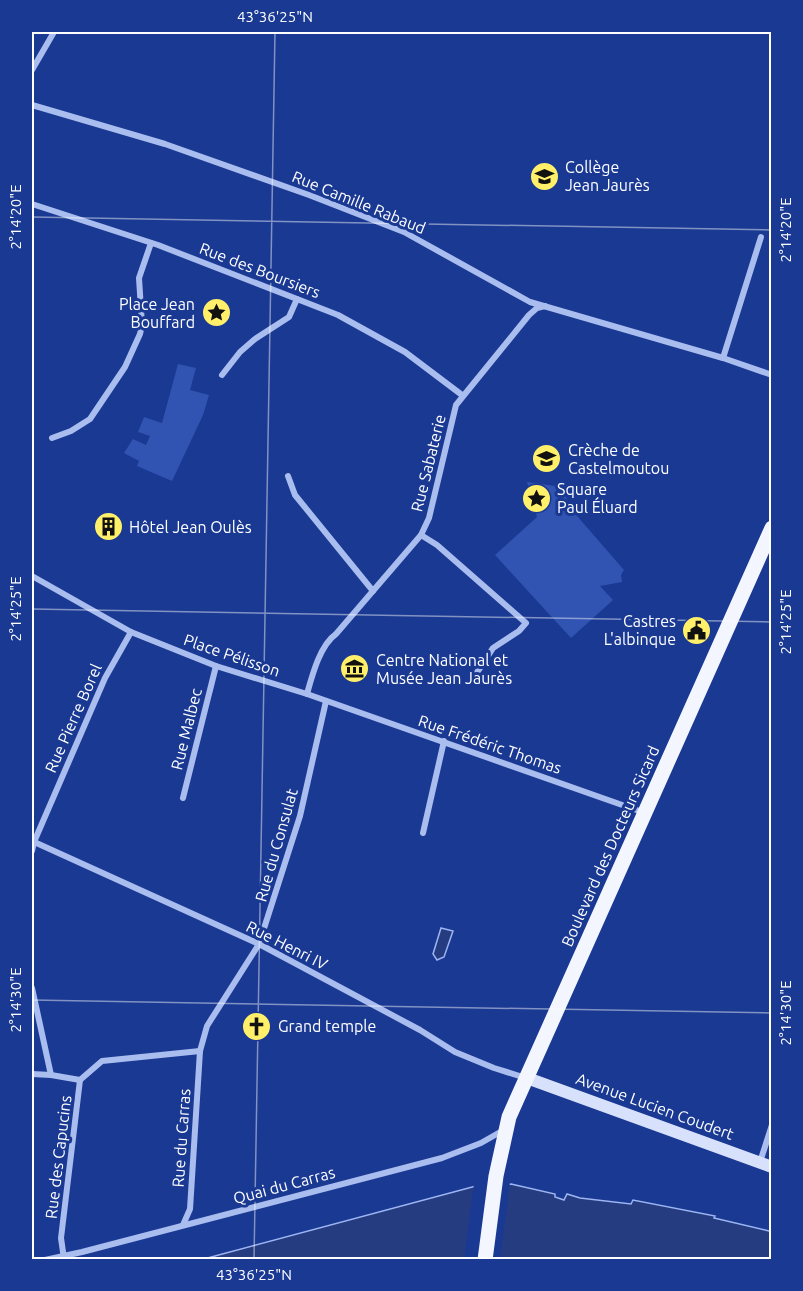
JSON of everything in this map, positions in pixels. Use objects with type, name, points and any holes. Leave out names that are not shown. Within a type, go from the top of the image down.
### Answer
[{"type":"main road","name":"Boulevard des Docteurs Sicard","points":[[485,1260],[495,1184],[506,1128],[771,528]]},
{"type":"main road","name":"Avenue Lucien Coudert","points":[[527,1078],[766,1165]]},
{"type":"street","points":[[32,70],[54,32]]},
{"type":"street","name":"Rue Camille Rabaud","points":[[32,105],[165,144],[309,195],[404,232],[531,302],[723,358],[771,375]]},
{"type":"street","name":"Rue des Boursiers","points":[[32,204],[151,243],[338,315],[426,367],[452,390],[462,395]]},
{"type":"street","points":[[723,358],[761,237]]},
{"type":"street","points":[[52,438],[71,431],[90,419],[112,388],[136,347],[142,325],[139,278],[151,243]]},
{"type":"street","points":[[222,375],[240,352],[255,339],[289,317],[297,299]]},
{"type":"street","name":"Rue Sabaterie","points":[[307,694],[314,670],[330,639],[421,535],[434,500],[456,405],[462,395],[530,315],[546,306]]},
{"type":"street","points":[[288,476],[295,495],[373,591]]},
{"type":"street","points":[[421,535],[437,545],[526,623],[519,631],[493,648],[476,674]]},
{"type":"street","name":"Place Pélisson","points":[[32,576],[131,632],[216,666],[326,701]]},
{"type":"street","name":"Rue Pierre Borel","points":[[32,851],[33,841],[105,678],[131,632]]},
{"type":"street","name":"Rue Malbec","points":[[183,798],[216,666]]},
{"type":"street","name":"Rue Frédéric Thomas","points":[[326,701],[645,813]]},
{"type":"street","name":"Rue du Consulat","points":[[200,1051],[207,1026],[259,944],[300,816],[326,701]]},
{"type":"street","points":[[423,833],[444,741]]},
{"type":"street","name":"Rue Henri IV","points":[[33,841],[259,944],[420,1030],[455,1052],[494,1068],[527,1078]]},
{"type":"street","points":[[32,988],[51,1075]]},
{"type":"street","name":"Rue des Capucins","points":[[64,1258],[62,1238],[81,1080],[102,1061],[200,1051]]},
{"type":"street","name":"Rue du Carras","points":[[183,1225],[190,1209],[200,1051]]},
{"type":"street","points":[[32,1074],[81,1080]]},
{"type":"street","points":[[766,1165],[771,1125]]},
{"type":"street","name":"Quai du Carras","points":[[45,1260],[64,1258],[442,1158],[495,1137],[506,1128]]},
{"type":"shaded area","points":[[178,364],[196,368],[190,390],[209,395],[203,415],[172,481],[137,466],[139,461],[124,453],[133,439],[146,445],[150,436],[138,432],[144,417],[162,423]]},
{"type":"shaded area","name":"Square Paul Éluard","points":[[527,482],[562,487],[571,509],[624,570],[621,575],[622,582],[600,586],[613,600],[571,638],[495,555],[537,517]]},
{"type":"shaded area","points":[[441,928],[453,931],[444,957],[437,960],[433,954]]},
{"type":"shaded area","points":[[511,1184],[555,1194],[555,1197],[564,1200],[567,1194],[580,1198],[631,1204],[633,1200],[715,1216],[714,1218],[769,1231],[772,1233],[771,1260],[200,1260],[476,1186]]},
{"type":"pier","points":[[510,1182],[500,1260],[464,1259],[474,1184]]},
{"type":"place","name":"Collège Jean Jaurès","points":[[544,176]]},
{"type":"place","name":"Place Jean Bouffard","points":[[216,313]]},
{"type":"place","name":"Crèche de Castelmoutou","points":[[547,459]]},
{"type":"place","name":"Square Paul Éluard","points":[[536,498]]},
{"type":"place","name":"Hôtel Jean Oulès","points":[[108,527]]},
{"type":"place","name":"Castres L'albinque","points":[[697,630]]},
{"type":"place","name":"Centre National et Musée Jean Jaurès","points":[[355,669]]},
{"type":"place","name":"Grand temple","points":[[257,1026]]}]
